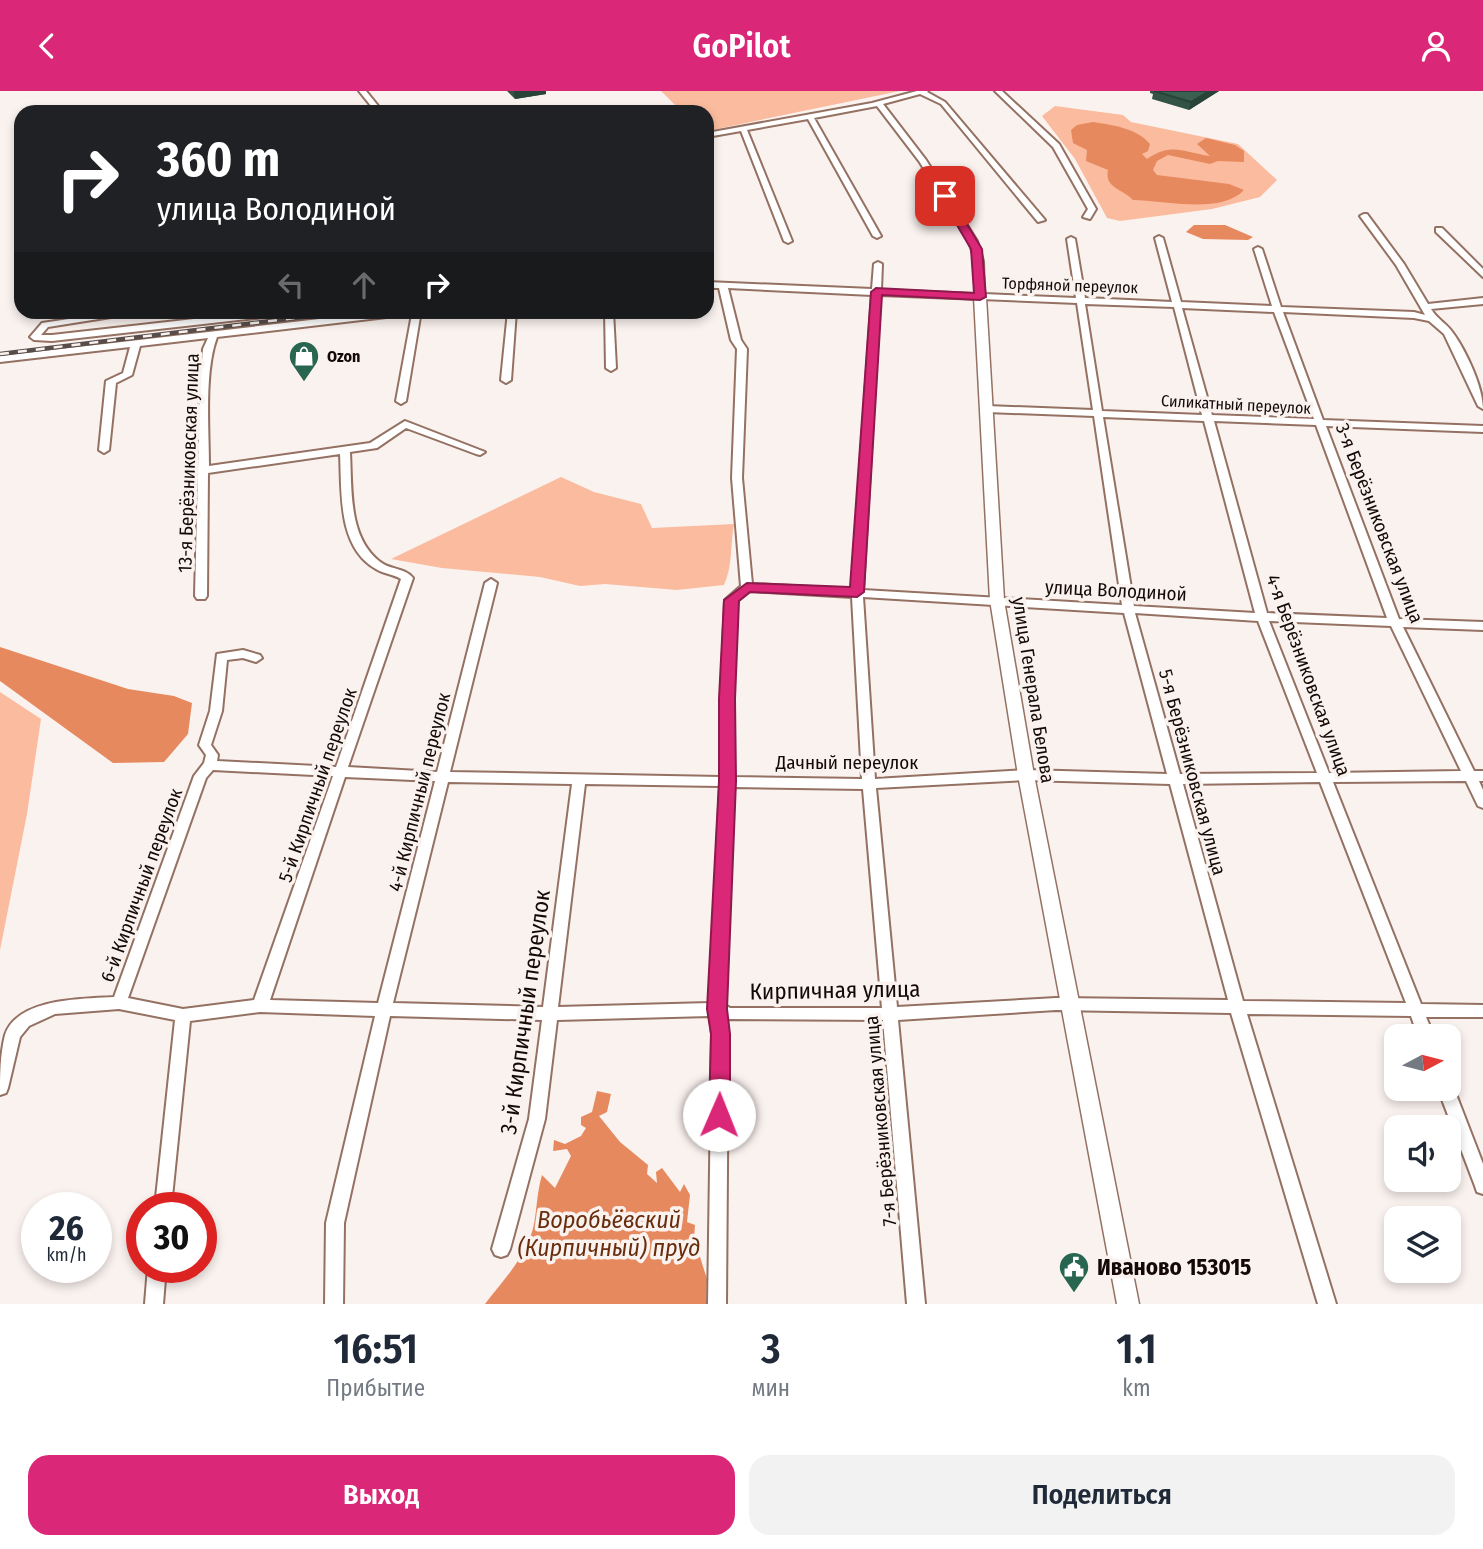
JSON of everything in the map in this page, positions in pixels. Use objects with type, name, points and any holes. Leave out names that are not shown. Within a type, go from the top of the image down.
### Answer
[{"type":"main road","name":"улица Генерала Белова","points":[[980,297],[996,600],[1026,775],[1128,1304]]},
{"type":"street","points":[[362,91],[374,105]]},
{"type":"street","points":[[998,91],[1062,154],[1093,209],[1087,216]]},
{"type":"street","points":[[714,134],[879,103],[923,92],[943,103],[1041,221]]},
{"type":"street","name":"улица Генерала Белова","points":[[879,103],[922,160],[973,241],[979,261],[980,297]]},
{"type":"street","points":[[809,115],[877,236]]},
{"type":"street","points":[[743,128],[788,241]]},
{"type":"street","points":[[1364,216],[1427,307],[1432,319],[1448,332],[1483,406]]},
{"type":"street","points":[[1439,230],[1483,274]]},
{"type":"street","name":"4-я Берёзниковская улица","points":[[1159,238],[1262,617],[1323,779],[1422,1024]]},
{"type":"street","name":"5-я Берёзниковская улица","points":[[1071,239],[1128,607],[1237,1007],[1327,1304]]},
{"type":"street","name":"3-я Берёзниковская улица","points":[[1258,249],[1277,309],[1395,623],[1477,777],[1483,803]]},
{"type":"street","name":"7-я Берёзниковская улица","points":[[878,264],[857,592],[869,784],[916,1304]]},
{"type":"street","name":"Торфяной переулок","points":[[714,285],[1277,309],[1432,319]]},
{"type":"street","points":[[717,1304],[720,1034],[717,1009],[727,781],[731,600],[747,587],[737,478],[742,349],[736,340],[723,285]]},
{"type":"street","points":[[1427,307],[1483,301]]},
{"type":"street","points":[[87,319],[44,325],[34,337],[52,338],[221,319]]},
{"type":"street","points":[[0,359],[347,319]]},
{"type":"street","points":[[401,401],[416,319]]},
{"type":"street","points":[[506,380],[511,319]]},
{"type":"street","points":[[609,319],[611,367]]},
{"type":"street","name":"13-я Берёзниковская улица","points":[[201,596],[205,387],[208,349],[214,333]]},
{"type":"street","points":[[104,450],[108,391],[111,381],[127,375],[136,342]]},
{"type":"street","name":"Силикатный переулок","points":[[987,409],[1483,429]]},
{"type":"street","points":[[205,470],[373,446],[405,424],[480,452]]},
{"type":"street","name":"5-й Кирпичный переулок","points":[[260,1006],[342,774],[407,576],[379,567],[356,539],[345,451]]},
{"type":"street","name":"4-й Кирпичный переулок","points":[[334,1304],[335,1223],[384,1010],[491,583]]},
{"type":"street","name":"улица Володиной","points":[[747,587],[1128,607],[1262,617],[1483,626]]},
{"type":"street","points":[[211,765],[212,755],[205,745],[216,711],[221,657],[243,655],[256,658]]},
{"type":"street","name":"Дачный переулок","points":[[211,765],[342,774],[443,777],[869,784],[1026,775],[1176,779],[1477,777]]},
{"type":"street","name":"6-й Кирпичный переулок","points":[[119,1003],[200,776],[211,765]]},
{"type":"street","name":"3-й Кирпичный переулок","points":[[501,1249],[537,1119],[579,778]]},
{"type":"street","name":"Кирпичная улица","points":[[0,1088],[13,1034],[24,1021],[54,1008],[119,1003],[183,1015],[260,1006],[552,1014],[717,1009],[730,1014],[890,1014],[1070,1004],[1483,1011]]},
{"type":"street","points":[[165,1192],[183,1015]]},
{"type":"street","points":[[1451,1101],[1483,1186]]},
{"type":"street","points":[[154,1304],[156,1283]]},
{"type":"shaded area","points":[[661,91],[900,91],[714,130],[714,105],[675,105]]},
{"type":"shaded area","points":[[1055,106],[1123,115],[1131,122],[1238,144],[1277,180],[1260,197],[1212,209],[1120,221],[1107,218],[1075,159],[1042,116]]},
{"type":"shaded area","points":[[561,477],[594,492],[641,504],[652,528],[734,524],[730,563],[724,585],[677,590],[605,584],[580,586],[540,577],[442,568],[391,559]]},
{"type":"shaded area","points":[[0,692],[41,719],[27,814],[0,950]]},
{"type":"water","points":[[1093,122],[1124,128],[1138,134],[1150,144],[1148,151],[1142,154],[1147,159],[1171,150],[1210,156],[1197,144],[1206,138],[1235,145],[1244,151],[1244,162],[1218,161],[1210,164],[1168,155],[1157,161],[1153,170],[1157,175],[1229,184],[1244,190],[1234,198],[1206,204],[1133,200],[1112,185],[1108,170],[1086,161],[1087,150],[1073,143],[1071,130],[1077,125]]},
{"type":"water","points":[[1194,225],[1225,225],[1253,237],[1248,240],[1203,239],[1186,232]]},
{"type":"water","points":[[0,647],[128,689],[174,696],[192,703],[188,734],[164,762],[113,763],[0,681]]},
{"type":"water","name":"Воробьёвский (Кирпичный) пруд","points":[[597,1091],[611,1094],[607,1112],[599,1116],[620,1142],[648,1165],[647,1174],[657,1183],[656,1172],[662,1168],[680,1192],[684,1184],[690,1195],[687,1222],[695,1225],[694,1238],[707,1279],[706,1304],[485,1304],[514,1266],[531,1235],[542,1175],[555,1188],[571,1156],[567,1149],[553,1151],[554,1140],[565,1144],[581,1136],[586,1128],[581,1125],[581,1117],[592,1112]]},
{"type":"building","points":[[1154,91],[1209,91],[1191,102]]},
{"type":"railway","points":[[0,354],[287,319]]},
{"type":"place","name":"Ozon","points":[[304,383]]},
{"type":"place","name":"Иваново 153015","points":[[1074,1294]]},
{"type":"route","points":[[719,1115],[720,1034],[717,1009],[727,781],[731,600],[740,596],[747,587],[857,592],[876,292],[980,297],[977,249],[945,196]]}]
